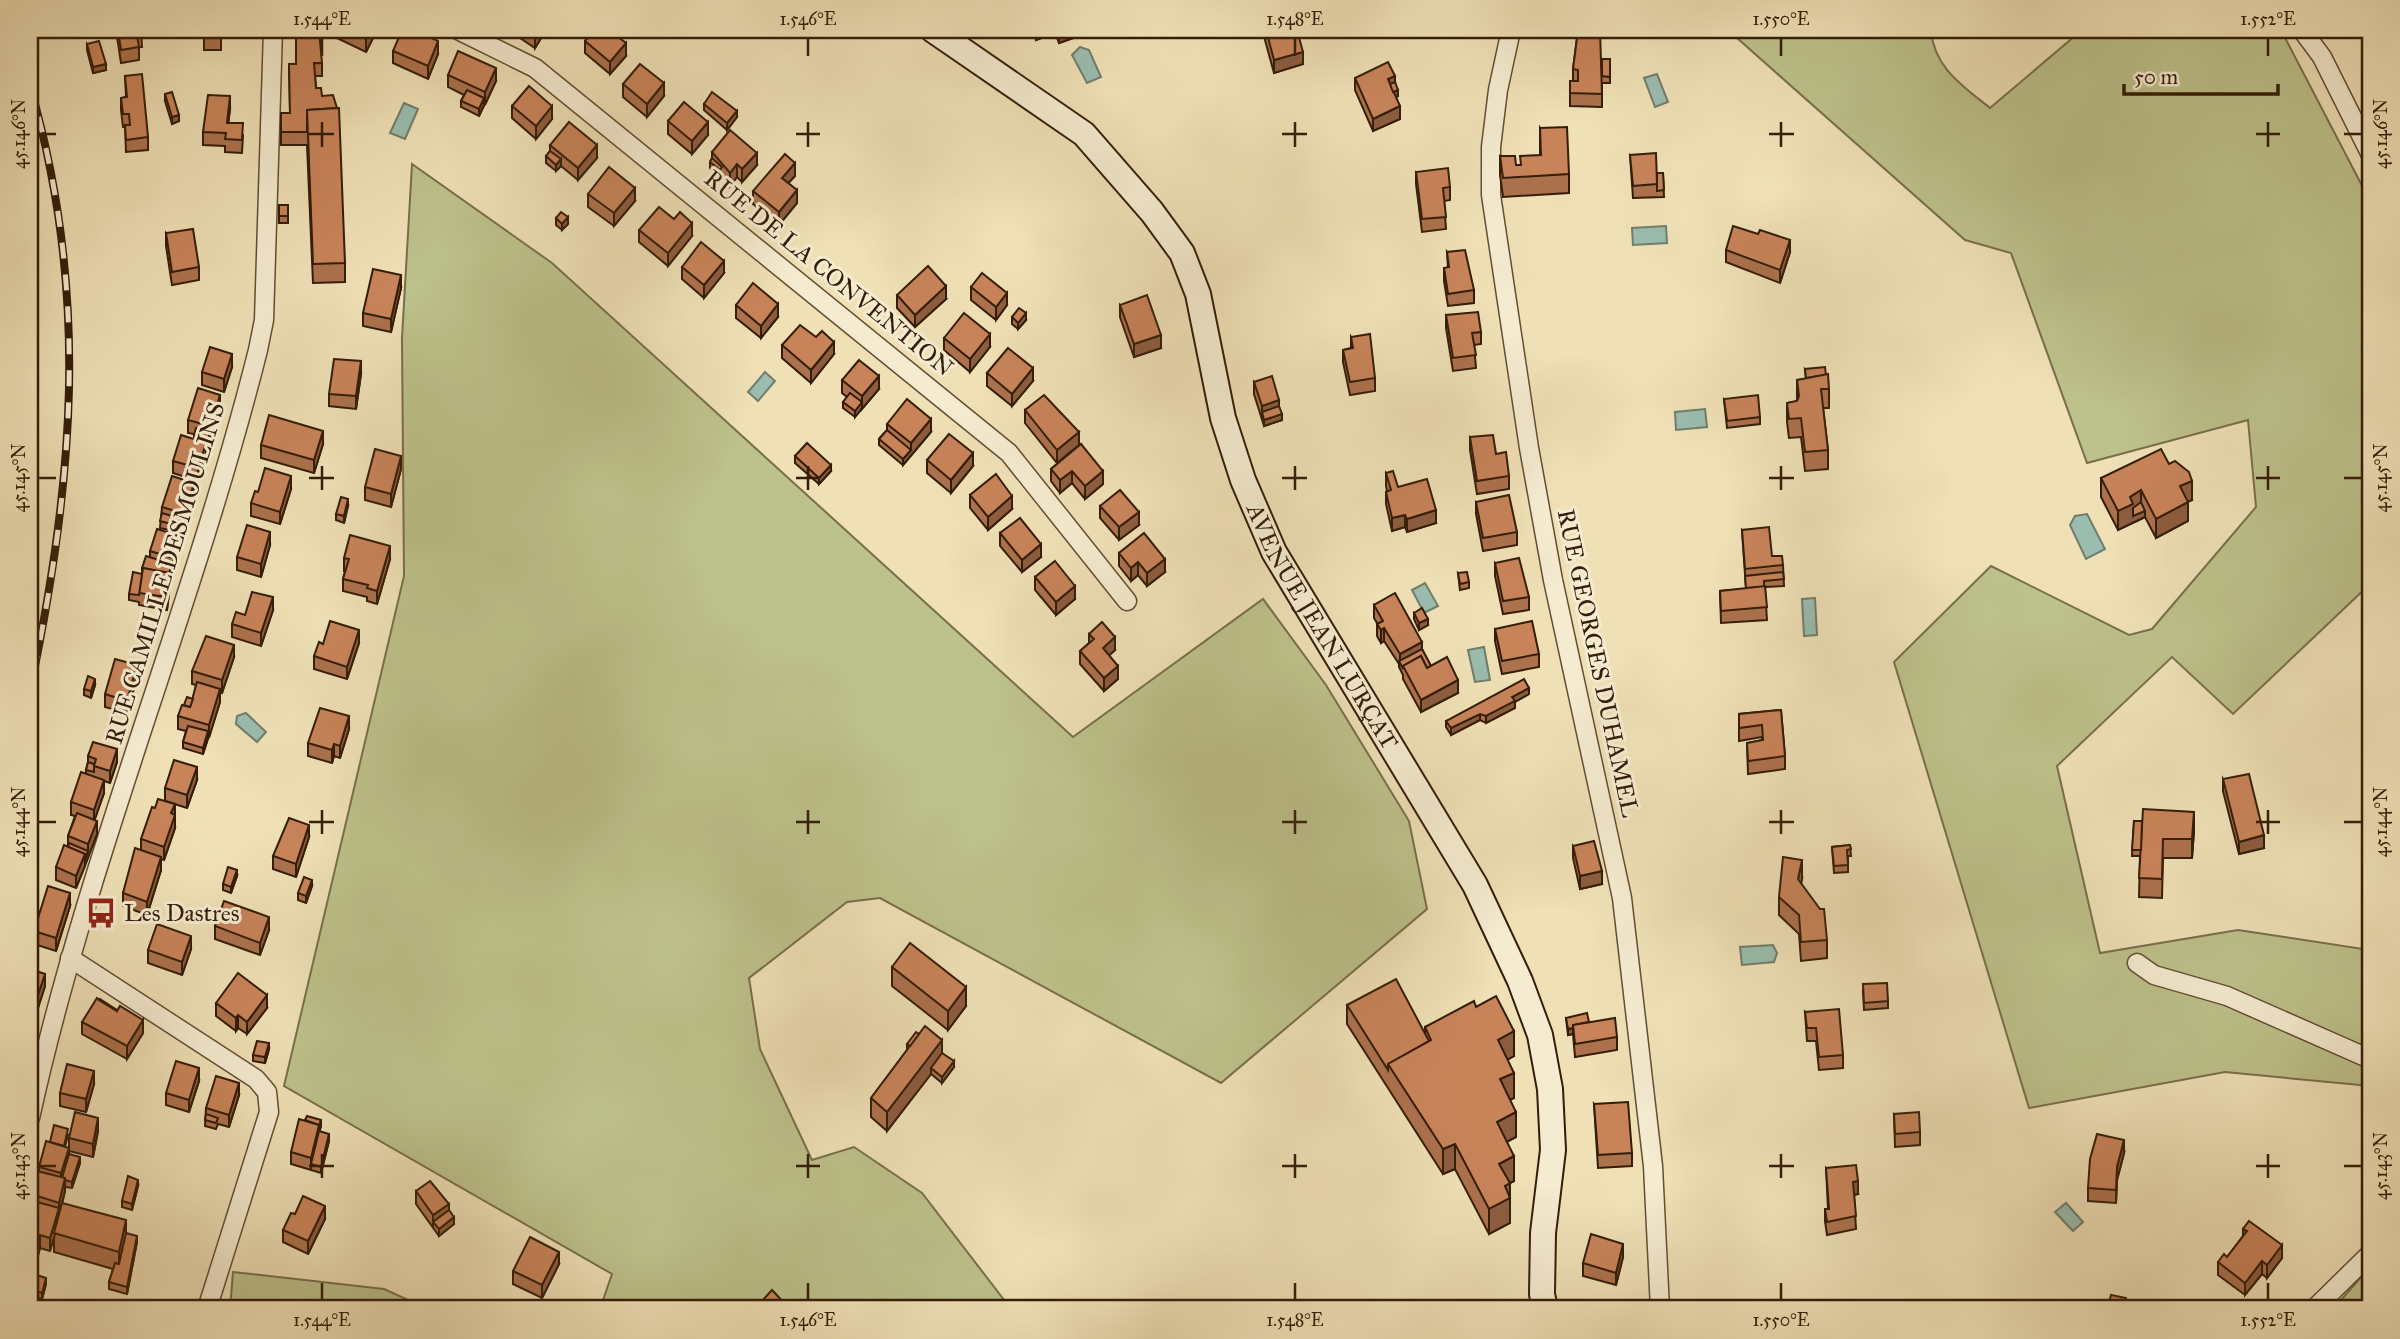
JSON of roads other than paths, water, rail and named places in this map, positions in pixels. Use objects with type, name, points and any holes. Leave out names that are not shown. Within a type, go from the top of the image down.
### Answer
[{"type":"main road","name":"AVENUE JEAN LURÇAT","points":[[933,30],[1084,134],[1152,212],[1182,253],[1198,294],[1223,418],[1243,480],[1274,552],[1475,885],[1520,981],[1540,1035],[1550,1089],[1553,1150],[1543,1233],[1542,1294],[1545,1309]]},
{"type":"street","name":"RUE CAMILLE DESMOULINS","points":[[30,1118],[49,1029],[70,958],[187,594],[258,350],[264,320],[273,30]]},
{"type":"street","name":"RUE DE LA CONVENTION","points":[[458,30],[535,68],[1009,453],[1127,601]]},
{"type":"street","name":"RUE GEORGES DUHAMEL","points":[[1511,30],[1498,90],[1491,147],[1491,195],[1529,448],[1553,580],[1622,898],[1653,1166],[1660,1309]]},
{"type":"street","points":[[2302,30],[2322,57],[2370,153]]},
{"type":"street","points":[[70,958],[256,1080],[267,1092],[268,1112],[206,1309]]},
{"type":"street","points":[[2137,963],[2154,975],[2227,996],[2370,1059]]},
{"type":"street","points":[[2314,1309],[2370,1254]]},
{"type":"railway","points":[[30,86],[49,163],[62,239],[68,313],[69,388],[57,537],[30,690]]},
{"type":"place","name":"Les Dastres","points":[[101,913]]}]
